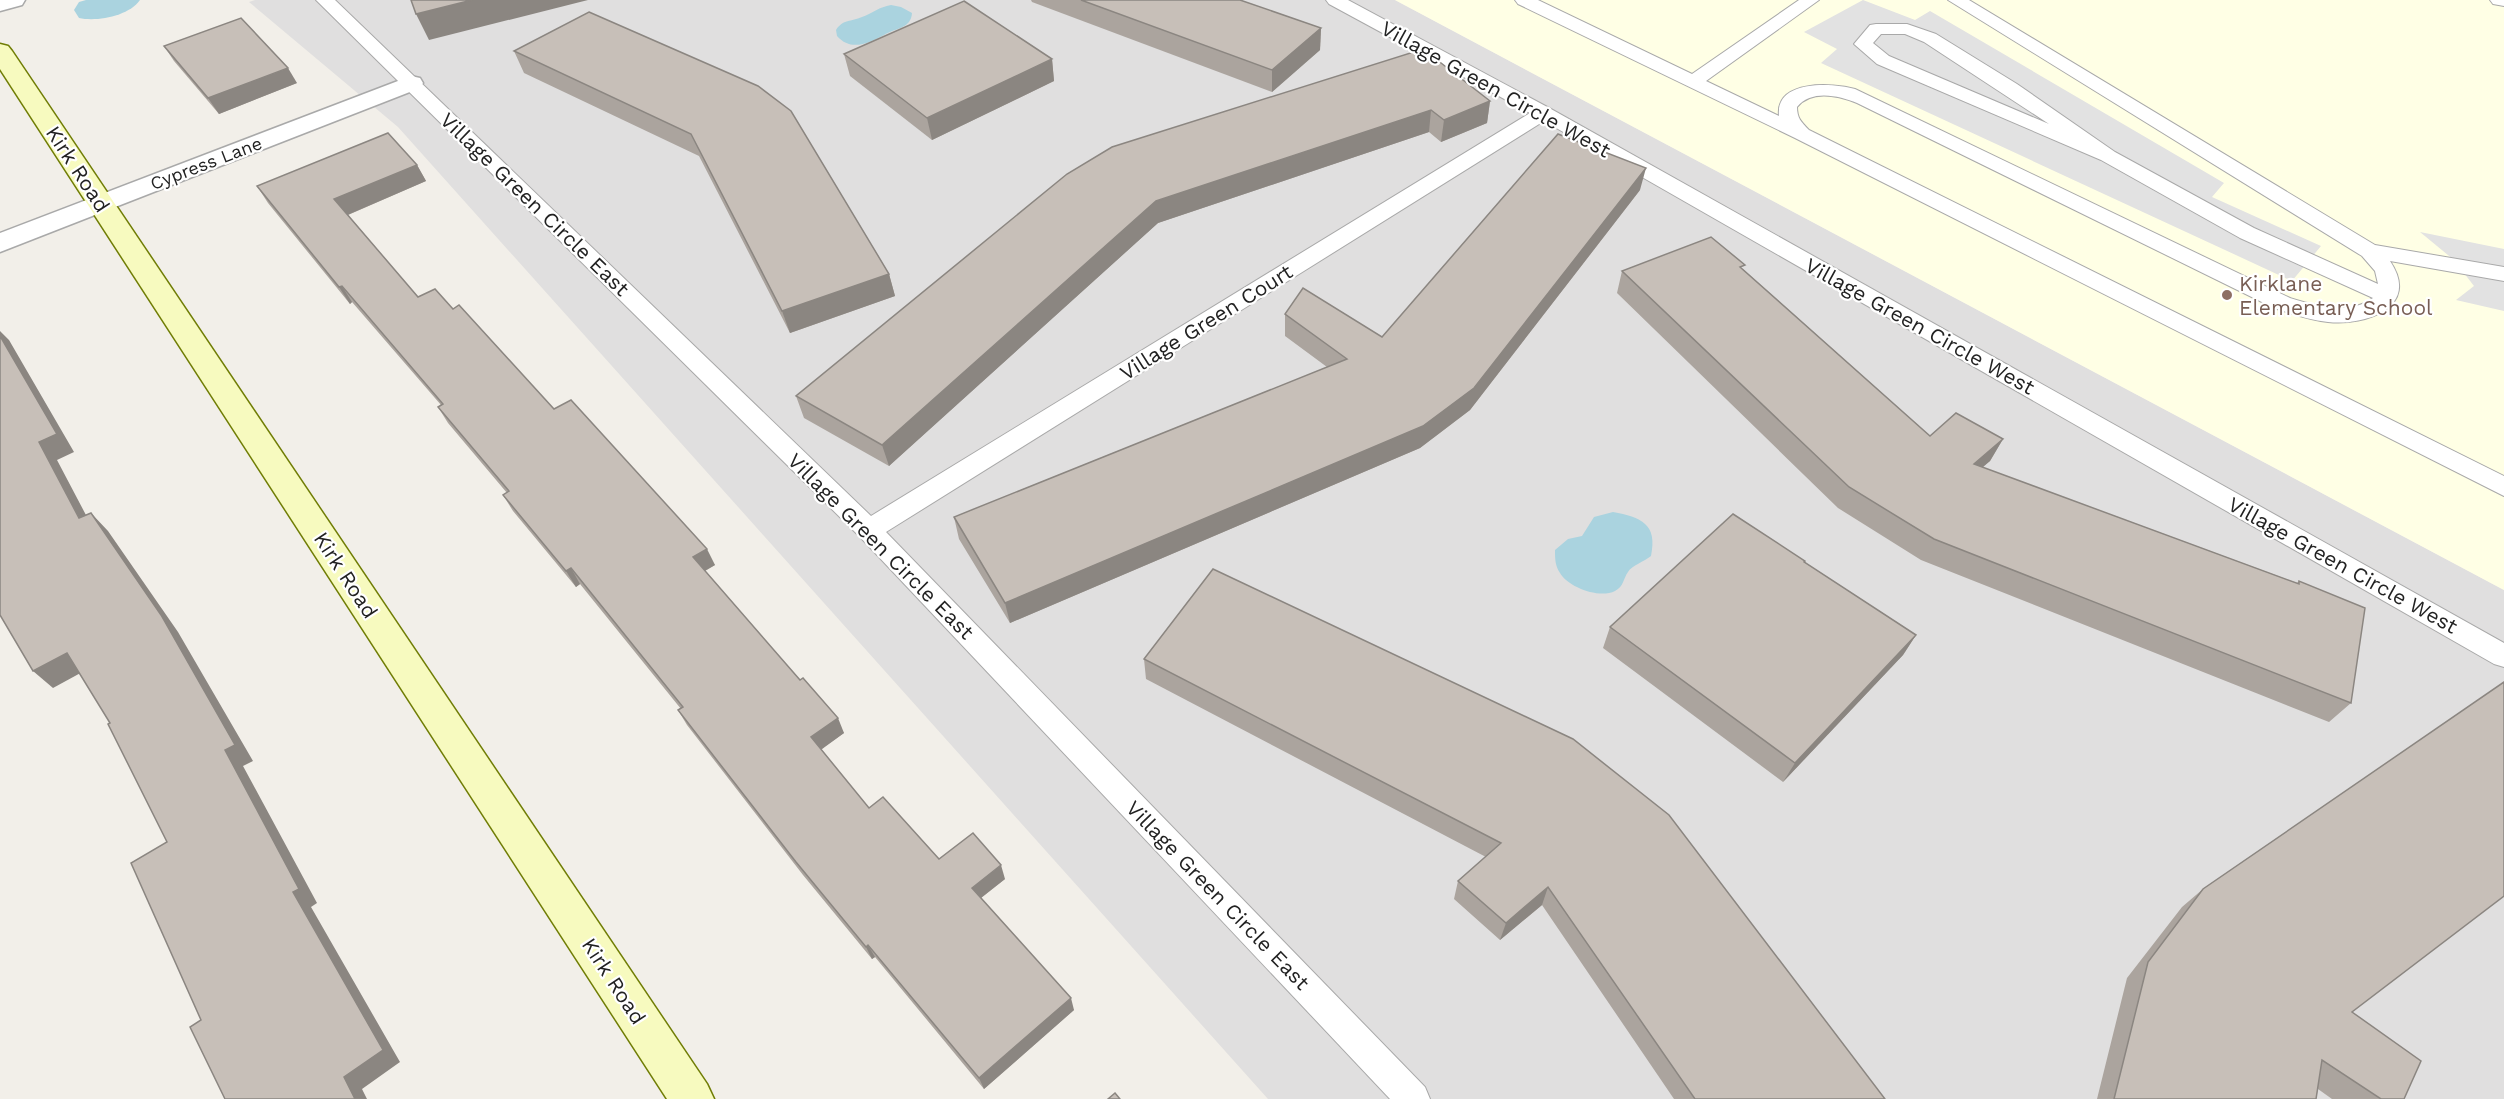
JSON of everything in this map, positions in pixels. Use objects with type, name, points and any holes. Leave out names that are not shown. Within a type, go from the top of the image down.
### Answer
[{"type":"street","points":[[0,4],[14,0]]},
{"type":"street","name":"Kirk Road","points":[[0,51],[692,1099]]},
{"type":"street","name":"Cypress Lane","points":[[0,243],[411,83]]},
{"type":"lane","name":"Village Green Circle West","points":[[1335,0],[1544,113],[2504,656]]},
{"type":"lane","points":[[1524,0],[1802,134],[2504,487]]},
{"type":"lane","points":[[1693,82],[1810,0]]},
{"type":"lane","points":[[1802,134],[1791,125],[1786,116],[1786,107],[1792,99],[1816,90],[1849,93],[2282,303],[2309,311],[2335,315],[2359,313],[2377,307],[2387,296],[2389,282],[2383,267],[2369,252],[1957,0]]},
{"type":"lane","points":[[2499,0],[2504,1]]},
{"type":"lane","name":"Village Green Circle East","points":[[337,2],[411,83],[869,530],[1413,1099]]},
{"type":"lane","points":[[2108,156],[1883,60],[1863,44],[1876,29],[1907,28],[1930,38],[2010,88],[2108,156],[2247,233],[2387,296]]},
{"type":"lane","name":"Village Green Court","points":[[869,530],[1544,113]]},
{"type":"lane","points":[[2369,252],[2504,274]]},
{"type":"shaded area","points":[[255,0],[1395,0],[2504,590],[2504,1099],[1268,1099],[398,127],[249,2]]},
{"type":"shaded area","name":"Kirklane Elementary School","points":[[1395,0],[2504,0],[2504,590]]},
{"type":"shaded area","points":[[1863,0],[1915,20],[1930,11],[2224,183],[2212,197],[2321,246],[2292,281],[1821,63],[1837,49],[1804,32]]},
{"type":"shaded area","points":[[2420,232],[2504,249],[2504,311],[2456,300],[2474,286],[2454,260]]},
{"type":"water","points":[[891,5],[912,13],[906,25],[872,41],[854,45],[842,41],[837,36],[836,30],[841,24]]},
{"type":"water","points":[[1613,512],[1632,516],[1645,524],[1652,536],[1651,556],[1635,565],[1626,575],[1622,585],[1615,591],[1593,593],[1577,587],[1564,578],[1558,570],[1555,550],[1568,539],[1582,536],[1594,517]]},
{"type":"building","points":[[411,0],[472,0],[416,14]]},
{"type":"building","points":[[1081,0],[1240,0],[1321,28],[1272,70]]},
{"type":"building","points":[[964,1],[1052,59],[927,118],[844,54]]},
{"type":"building","points":[[589,12],[758,86],[791,111],[889,274],[782,311],[691,134],[514,51]]},
{"type":"building","points":[[241,18],[288,68],[208,98],[164,46]]},
{"type":"building","points":[[1423,49],[1490,101],[1444,120],[1431,110],[1156,201],[882,445],[796,396],[1067,174],[1112,147]]},
{"type":"building","points":[[388,133],[417,165],[334,199],[418,297],[435,289],[453,309],[459,305],[554,409],[571,400],[707,549],[693,557],[800,680],[803,678],[838,718],[811,737],[869,808],[883,797],[939,859],[973,833],[1001,865],[972,888],[1071,998],[979,1078],[796,862],[678,710],[683,707],[571,568],[566,571],[503,495],[509,491],[438,407],[443,404],[342,286],[339,287],[257,186]]},
{"type":"building","points":[[1558,134],[1646,168],[1474,388],[1423,426],[1005,603],[954,517],[1347,359],[1285,314],[1303,288],[1382,337]]},
{"type":"building","points":[[1711,237],[1745,265],[1740,267],[1930,436],[1956,413],[2003,439],[1974,464],[2299,584],[2299,581],[2365,608],[2351,703],[1934,539],[1849,487],[1622,271]]},
{"type":"building","points":[[0,336],[57,434],[39,442],[79,518],[91,513],[161,615],[235,745],[225,750],[299,889],[293,892],[383,1050],[344,1077],[355,1099],[225,1099],[190,1027],[201,1020],[131,863],[167,842],[108,724],[110,723],[67,653],[33,671],[0,615]]},
{"type":"building","points":[[1733,514],[1916,635],[1795,763],[1610,627]]},
{"type":"building","points":[[1213,569],[1573,739],[1669,815],[1885,1099],[1695,1099],[1548,887],[1506,923],[1458,881],[1501,843],[1144,659]]},
{"type":"building","points":[[2504,682],[2504,896],[2352,1012],[2421,1061],[2404,1099],[2381,1099],[2322,1060],[2316,1099],[2114,1099],[2148,962],[2203,889]]},
{"type":"building","points":[[1115,1093],[1120,1099],[1108,1099]]},
{"type":"waterway","points":[[92,10],[122,0]]},
{"type":"place","name":"Kirklane Elementary School","points":[[2227,295]]}]
